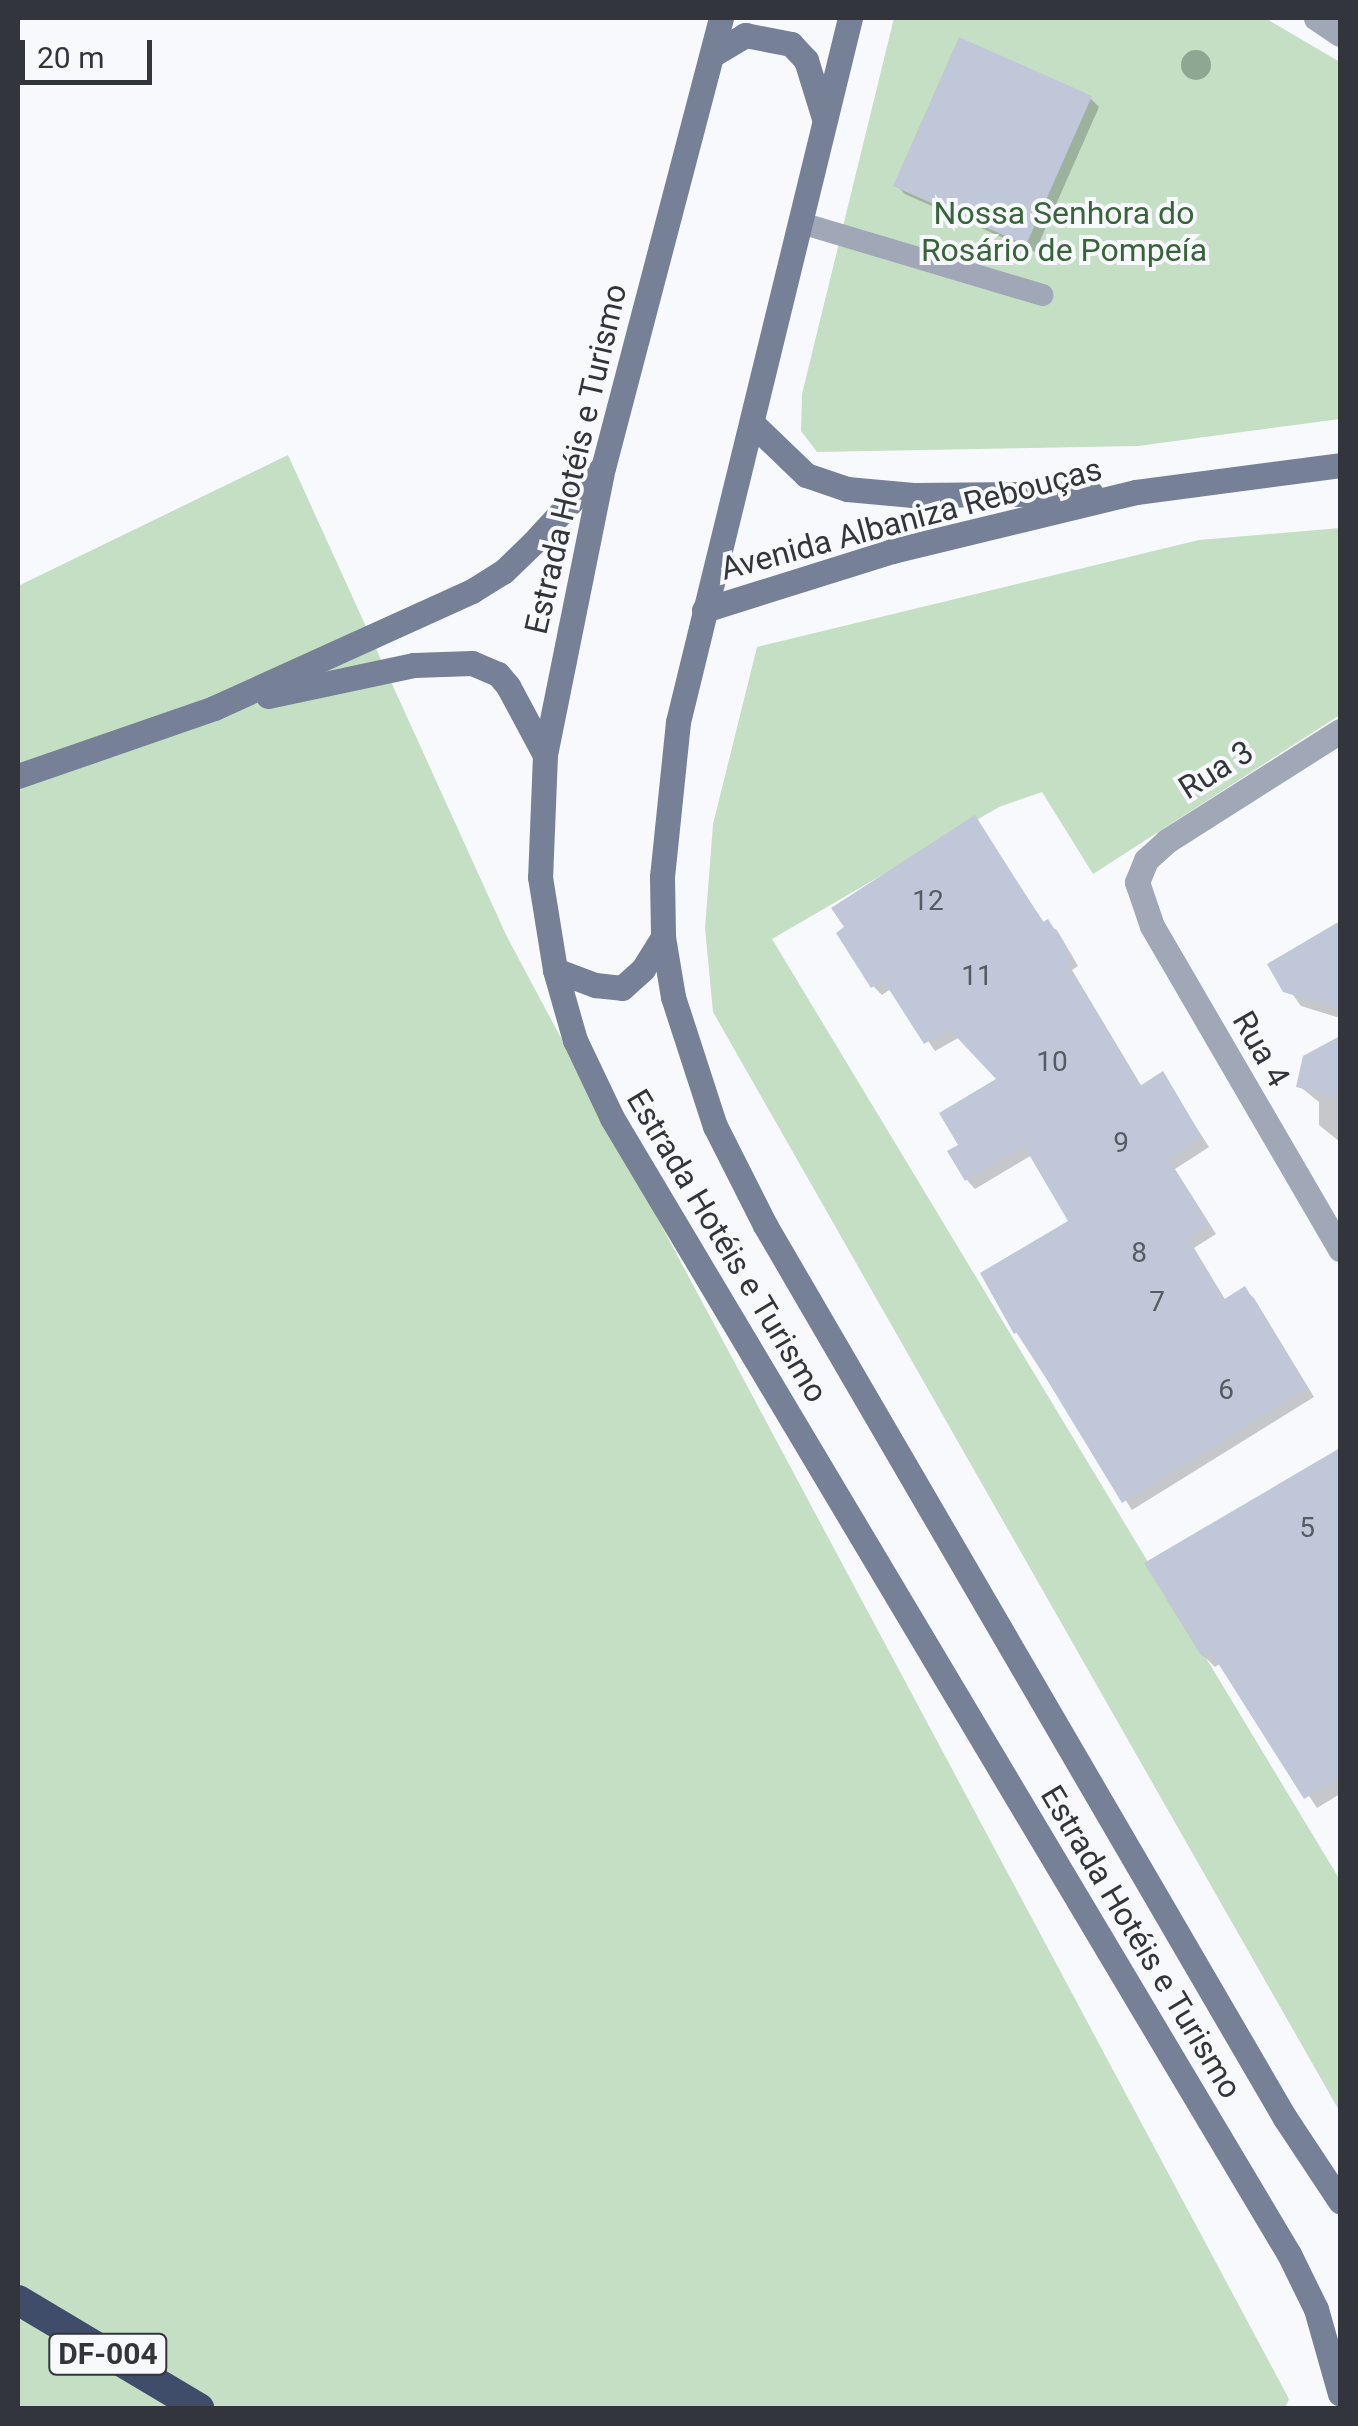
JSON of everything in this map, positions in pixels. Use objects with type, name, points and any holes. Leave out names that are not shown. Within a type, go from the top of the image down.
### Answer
[{"type":"highway","name":"DF-004","points":[[18,2300],[199,2408]]},
{"type":"main road","name":"Estrada Hotéis e Turismo","points":[[721,18],[603,467],[545,755],[540,876],[555,970],[575,1040],[612,1118],[1289,2254],[1316,2309],[1340,2394]]},
{"type":"main road","name":"Estrada Hotéis e Turismo","points":[[850,18],[753,424],[704,610],[670,770],[662,877],[663,936],[690,1059],[715,1126],[765,1225],[1285,2118],[1340,2201]]},
{"type":"main road","points":[[712,55],[744,35],[792,44],[806,60],[824,118]]},
{"type":"main road","name":"Avenida Albaniza Rebouças","points":[[753,424],[806,475],[847,489],[913,495],[1136,492]]},
{"type":"main road","name":"Avenida Albaniza Rebouças","points":[[704,610],[892,551],[1136,492],[1340,466]]},
{"type":"main road","points":[[214,708],[472,591],[503,572],[603,467]]},
{"type":"main road","points":[[21,770],[214,708],[414,664],[463,662],[498,674],[545,755]]},
{"type":"main road","points":[[555,970],[595,984],[622,988],[643,969],[663,936]]},
{"type":"street","points":[[1316,18],[1340,34]]},
{"type":"street","name":"Rua 3","points":[[1138,876],[1146,860],[1167,840],[1340,732]]},
{"type":"street","name":"Rua 4","points":[[1138,876],[1143,910],[1340,1250]]},
{"type":"lane","points":[[801,223],[1042,296]]},
{"type":"green space","name":"Nossa Senhora do Rosário de Pompeía","points":[[894,18],[1265,18],[1340,62],[1340,419],[1138,446],[817,452],[801,431],[802,394]]},
{"type":"green space","points":[[288,455],[507,937],[1289,2399],[1285,2408],[18,2408],[18,586]]},
{"type":"green space","points":[[1340,528],[1340,715],[1093,874],[1042,792],[999,807],[772,939],[1340,1880],[1340,2112],[713,1012],[705,928],[713,824],[757,647],[1199,540]]},
{"type":"building","name":"Nossa Senhora do Rosário de Pompeía","points":[[959,37],[1092,96],[1026,245],[893,186]]},
{"type":"building","points":[[975,815],[1043,922],[1048,919],[1071,956],[1065,960],[1140,1086],[1163,1071],[1202,1137],[1168,1159],[1209,1225],[1187,1238],[1223,1300],[1245,1286],[1307,1388],[1122,1503],[1018,1332],[1014,1334],[980,1273],[1068,1221],[1024,1146],[965,1181],[947,1151],[958,1145],[939,1113],[996,1079],[949,1029],[924,1044],[883,980],[871,988],[836,933],[844,927],[831,908]]},
{"type":"building","points":[[1340,921],[1340,1009],[1283,992],[1267,964]]},
{"type":"building","points":[[1340,1036],[1340,1098],[1296,1087],[1303,1056]]},
{"type":"building","points":[[1340,1448],[1340,1777],[1304,1799],[1211,1652],[1202,1657],[1144,1563]]}]
